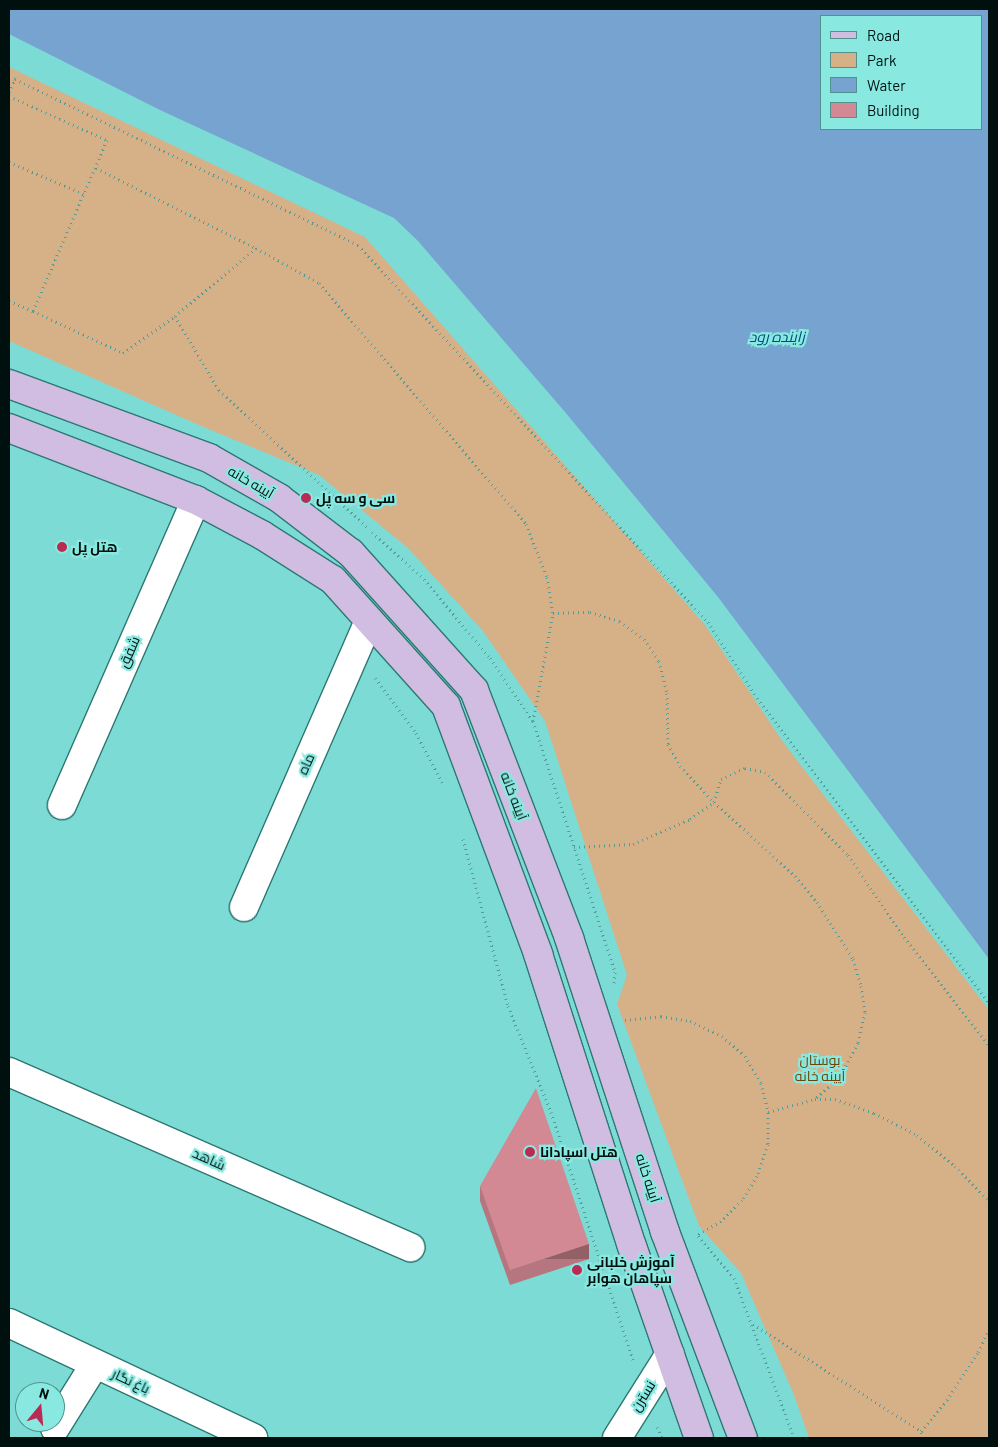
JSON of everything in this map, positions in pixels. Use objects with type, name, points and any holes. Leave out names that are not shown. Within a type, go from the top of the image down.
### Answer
[{"type":"main road","name":"آیینه خانه","points":[[9,384],[209,458],[279,498],[351,554],[474,690],[569,938],[665,1232],[742,1438]]},
{"type":"main road","points":[[9,428],[196,500],[262,535],[333,580],[446,706],[538,954],[632,1246],[700,1438]]},
{"type":"street","name":"شفق","points":[[62,805],[196,500]]},
{"type":"street","name":"ماه","points":[[244,908],[369,620]]},
{"type":"street","name":"شاهد","points":[[9,1072],[410,1247]]},
{"type":"street","name":"باغ نگار","points":[[9,1323],[253,1438]]},
{"type":"street","name":"نسترن","points":[[617,1438],[670,1354]]},
{"type":"street","points":[[65,1411],[95,1364]]},
{"type":"path","points":[[9,77],[358,245],[708,622],[762,706],[989,1002]]},
{"type":"path","points":[[9,92],[15,79]]},
{"type":"path","points":[[9,96],[107,140],[34,311],[9,301]]},
{"type":"path","points":[[9,162],[84,194]]},
{"type":"path","points":[[96,168],[256,248],[319,283],[526,524],[546,577],[553,612],[590,612],[620,621],[644,639],[659,661],[667,693],[668,744],[680,766],[714,802],[795,876],[818,902],[853,958],[861,986],[865,1012],[858,1043],[840,1078],[816,1099]]},
{"type":"path","points":[[175,316],[256,248]]},
{"type":"path","points":[[355,652],[416,733],[448,792]]},
{"type":"path","points":[[534,721],[615,972],[614,992]]},
{"type":"path","points":[[574,847],[633,844],[690,819],[714,802],[721,779],[745,768],[765,772],[848,855],[904,937],[989,1045]]},
{"type":"path","points":[[463,838],[508,1006],[551,1112],[644,1395],[662,1438]]},
{"type":"path","points":[[620,1014],[623,1021],[661,1016],[690,1021],[722,1036],[745,1056],[761,1083],[768,1112],[768,1144],[757,1176],[742,1200],[721,1221],[698,1235],[734,1278],[794,1438]]},
{"type":"path","points":[[768,1112],[816,1099],[836,1099],[866,1110],[917,1135],[955,1166],[989,1201]]},
{"type":"path","points":[[751,1323],[921,1431],[923,1438]]},
{"type":"path","points":[[921,1431],[947,1400],[978,1352],[989,1329]]},
{"type":"green space","name":"بوستان آیینه خانه","points":[[9,67],[365,237],[705,625],[783,742],[989,1010],[989,1438],[809,1438],[794,1395],[741,1273],[699,1226],[617,1004],[627,975],[545,721],[483,631],[408,548],[319,475],[201,426],[9,341]]},
{"type":"water","name":"زاینده رود","points":[[9,9],[989,9],[989,959],[718,597],[565,412],[418,241],[394,218],[160,110],[9,34]]},
{"type":"building","name":"هتل اسپادانا","points":[[536,1088],[589,1244],[510,1270],[480,1186]]},
{"type":"place","name":"سی و سه پل","points":[[306,498]]},
{"type":"place","name":"هتل پل","points":[[62,547]]},
{"type":"place","name":"هتل اسپادانا","points":[[530,1152]]},
{"type":"place","name":"آموزش خلبانی سپاهان هوابر","points":[[577,1270]]}]
